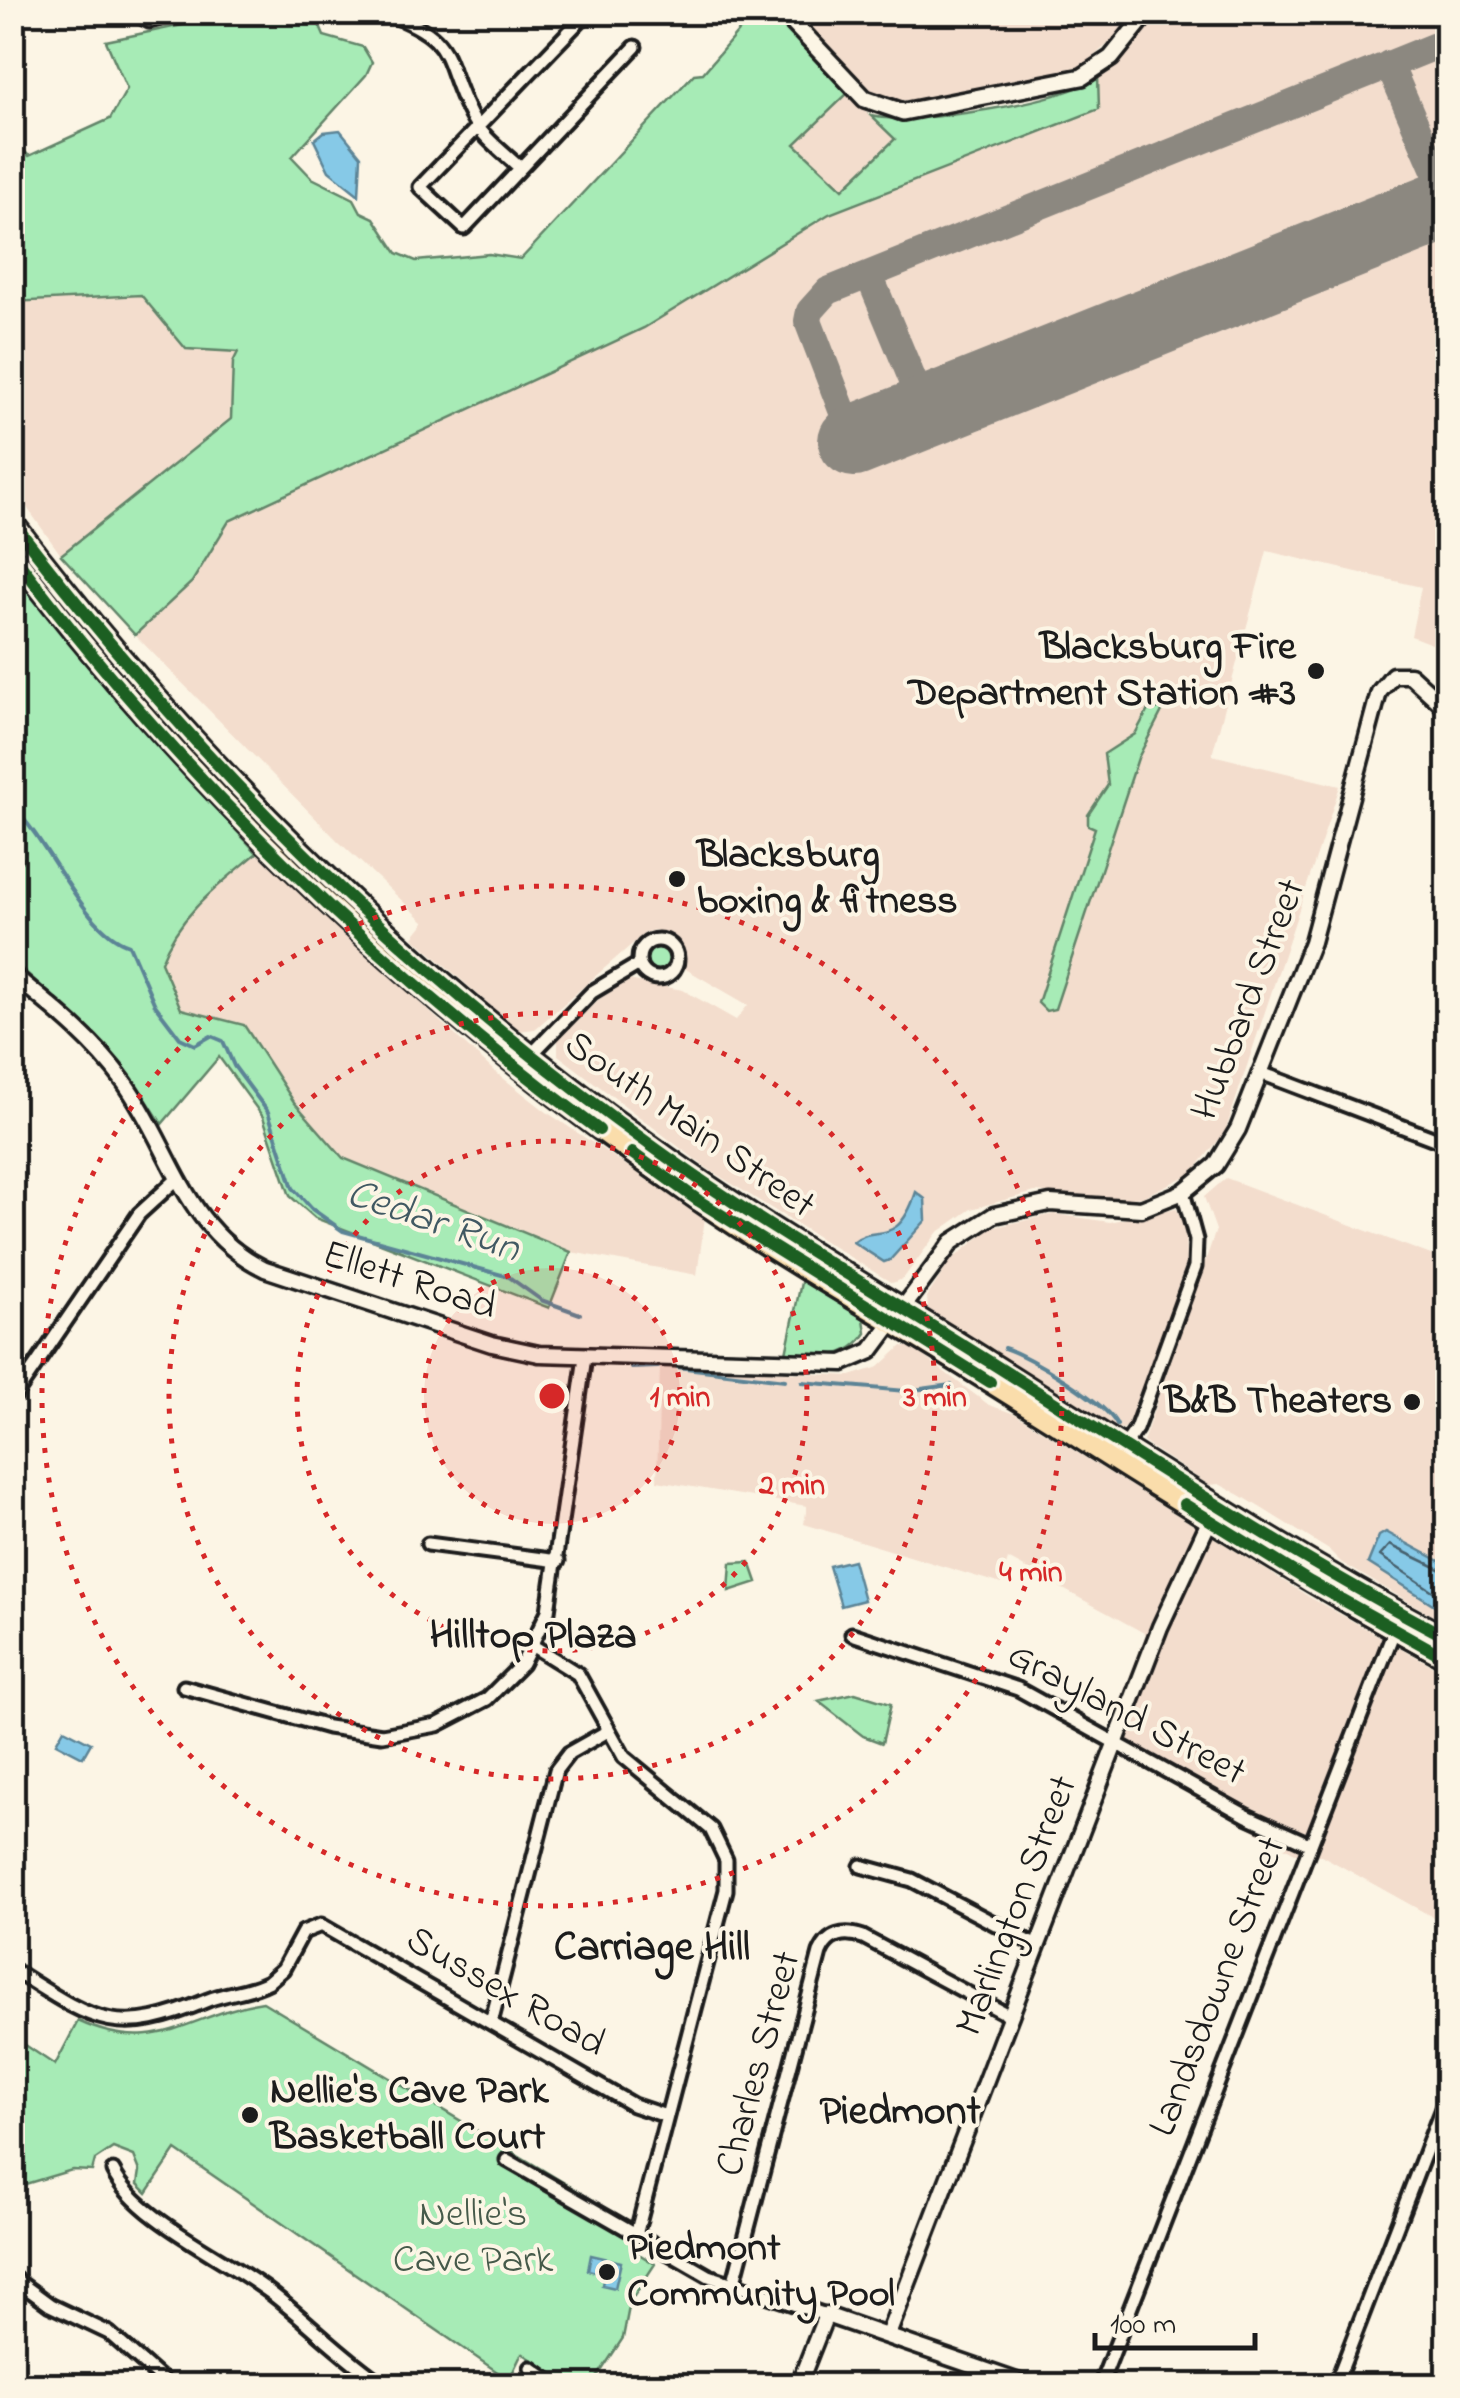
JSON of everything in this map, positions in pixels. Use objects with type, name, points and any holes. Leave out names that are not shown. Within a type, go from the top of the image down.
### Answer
[{"type":"main road","points":[[784,12],[854,90],[879,107],[899,112],[930,110],[1082,77],[1110,58],[1148,12]]},
{"type":"main road","name":"South Main Street","points":[[12,520],[96,644],[194,770],[290,868],[434,1000],[900,1316],[1213,1512],[1398,1622],[1448,1658]]},
{"type":"main road","name":"South Main Street","points":[[12,553],[96,644]]},
{"type":"main road","name":"South Main Street","points":[[1398,1622],[1448,1638]]},
{"type":"street","points":[[133,12],[146,21],[184,12]]},
{"type":"street","points":[[384,12],[417,25],[448,57],[478,127],[520,168]]},
{"type":"street","points":[[417,25],[429,12]]},
{"type":"street","points":[[588,12],[420,187],[464,228],[634,47]]},
{"type":"street","name":"Hubbard Street","points":[[900,1316],[952,1242],[994,1215],[1050,1203],[1128,1211],[1183,1192],[1225,1154],[1261,1073],[1324,906],[1379,692],[1394,675],[1416,677],[1448,710]]},
{"type":"street","points":[[525,1063],[592,992],[639,964]]},
{"type":"street","name":"Ellett Road","points":[[12,974],[117,1072],[141,1109],[176,1180],[214,1236],[264,1269],[492,1344],[539,1354],[843,1363],[871,1352],[900,1316]]},
{"type":"street","points":[[1261,1073],[1448,1144]]},
{"type":"street","points":[[12,1400],[140,1214],[176,1180]]},
{"type":"street","points":[[1119,1453],[1136,1430],[1195,1267],[1196,1240],[1183,1192]]},
{"type":"street","points":[[184,1687],[328,1727],[382,1734],[408,1732],[450,1720],[487,1699],[514,1674],[533,1646],[548,1611],[584,1357]]},
{"type":"street","name":"Marlington Street","points":[[888,2336],[1160,1627],[1213,1512]]},
{"type":"street","points":[[428,1544],[558,1561]]},
{"type":"street","name":"Landsdowne Street","points":[[1100,2386],[1398,1622]]},
{"type":"street","name":"Grayland Street","points":[[852,1634],[1009,1685],[1247,1816],[1309,1844]]},
{"type":"street","points":[[533,1646],[578,1674],[608,1732],[634,1767],[711,1828],[726,1860],[726,1890],[636,2234]]},
{"type":"street","points":[[492,2023],[556,1770],[569,1753],[608,1732]]},
{"type":"street","points":[[861,1866],[912,1880],[1037,1946]]},
{"type":"street","name":"Sussex Road","points":[[12,1969],[84,2013],[120,2022],[154,2021],[268,1982],[282,1969],[303,1932],[314,1925],[338,1933],[633,2105],[666,2116]]},
{"type":"street","name":"Charles Street","points":[[733,2285],[820,1953],[831,1938],[856,1935],[1010,2016]]},
{"type":"street","points":[[1335,2386],[1448,2092]]},
{"type":"street","points":[[508,2160],[733,2285],[1031,2386]]},
{"type":"street","points":[[113,2171],[137,2202],[271,2293],[337,2352],[385,2386]]},
{"type":"street","points":[[12,2277],[50,2304],[109,2333],[169,2386]]},
{"type":"street","points":[[798,2386],[826,2315]]},
{"type":"street","points":[[530,2368],[556,2386]]},
{"type":"shaded area","points":[[793,13],[1134,13],[1116,37],[1082,66],[912,100],[888,101],[867,88]]},
{"type":"shaded area","points":[[1155,13],[1447,13],[1447,650],[1411,636],[1421,587],[1267,551],[1212,755],[1340,786],[1225,1132],[1192,1173],[1142,1197],[1117,1199],[1035,1192],[971,1209],[937,1233],[903,1279],[892,1283],[708,1169],[558,1055],[558,1039],[598,1000],[628,980],[683,990],[736,1020],[748,1005],[684,968],[674,938],[655,930],[646,932],[535,1029],[519,1031],[413,937],[425,922],[338,841],[135,635],[192,582],[229,521],[644,328],[828,214],[1099,109],[1098,76],[1126,53]]},
{"type":"shaded area","points":[[847,94],[895,139],[844,189],[795,144]]},
{"type":"shaded area","points":[[141,295],[186,349],[239,352],[233,362],[231,419],[61,555],[13,488],[13,302]]},
{"type":"shaded area","points":[[257,853],[494,1071],[548,1113],[705,1218],[697,1275],[571,1252],[343,1158],[294,1102],[244,1026],[181,1009],[161,962],[171,936],[200,901]]},
{"type":"shaded area","points":[[1226,1178],[1447,1261],[1447,1624],[1342,1563],[1329,1550],[1240,1495],[1219,1484],[1209,1485],[1143,1442],[1216,1230],[1204,1197]]},
{"type":"shaded area","points":[[1176,1208],[1185,1226],[1186,1264],[1131,1422],[1123,1429],[1112,1426],[928,1309],[927,1297],[950,1261],[991,1228],[1054,1214],[1110,1222]]},
{"type":"shaded area","points":[[902,1346],[912,1348],[989,1405],[1015,1414],[1311,1598],[1447,1674],[1447,1925],[1321,1855],[1295,1853],[1103,1746],[1146,1634],[1008,1559],[1001,1584],[804,1524],[807,1506],[657,1481],[660,1365],[850,1376],[879,1367]]},
{"type":"green space","points":[[240,13],[314,13],[324,36],[363,47],[372,62],[366,75],[292,157],[312,178],[354,199],[361,212],[374,218],[397,253],[416,261],[489,254],[521,259],[694,74],[703,73],[754,13],[770,13],[847,94],[795,144],[843,189],[895,139],[871,116],[919,118],[989,110],[1056,95],[1098,76],[1099,109],[829,214],[644,328],[229,521],[192,582],[135,635],[61,555],[231,419],[233,362],[238,352],[186,349],[141,295],[13,302],[13,140],[29,156],[110,119],[127,89],[106,41]]},
{"type":"green space","points":[[13,572],[113,697],[257,853],[189,915],[169,945],[161,962],[181,1009],[244,1025],[294,1102],[343,1158],[571,1252],[549,1308],[315,1218],[290,1196],[263,1117],[219,1057],[162,1124],[112,1056],[13,961],[13,873],[24,859],[12,850]]},
{"type":"green space","points":[[1149,708],[1163,709],[1138,758],[1055,1009],[1046,1011],[1038,1003],[1095,828],[1088,825],[1088,815],[1108,785],[1104,754],[1135,734]]},
{"type":"green space","points":[[658,945],[668,949],[672,959],[668,969],[658,973],[648,969],[644,959],[648,949]]},
{"type":"green space","points":[[802,1278],[864,1319],[866,1333],[858,1343],[830,1355],[786,1353]]},
{"type":"green space","points":[[750,1562],[757,1582],[729,1591],[731,1563]]},
{"type":"green space","points":[[855,1693],[891,1704],[882,1743],[863,1736],[818,1701]]},
{"type":"green space","name":"Nellie's Cave Park","points":[[263,2002],[626,2220],[634,2251],[655,2264],[630,2302],[623,2338],[592,2385],[570,2385],[522,2353],[509,2380],[176,2150],[147,2193],[138,2184],[140,2171],[134,2156],[113,2148],[95,2160],[92,2171],[72,2170],[12,2188],[12,2036],[55,2065],[78,2021],[106,2031],[152,2034]]},
{"type":"water","points":[[340,130],[361,156],[359,195],[329,171],[314,140],[324,132]]},
{"type":"water","points":[[916,1192],[925,1199],[926,1220],[890,1260],[884,1262],[853,1242],[894,1228],[909,1210]]},
{"type":"water","points":[[1386,1532],[1447,1565],[1447,1613],[1368,1563],[1379,1536]]},
{"type":"water","points":[[853,1560],[864,1600],[841,1606],[829,1566]]},
{"type":"water","points":[[64,1729],[91,1743],[83,1757],[56,1743]]},
{"type":"water","name":"Piedmont Community Pool","points":[[591,2255],[621,2262],[615,2288],[602,2285],[604,2274],[588,2270]]},
{"type":"waterway","name":"Cedar Run","points":[[12,807],[97,922],[129,945],[155,1005],[180,1038],[195,1045],[211,1036],[223,1041],[234,1066],[268,1112],[293,1188],[312,1209],[343,1231],[509,1277],[541,1300],[580,1314]]},
{"type":"waterway","name":"Cedar Run","points":[[1004,1348],[1066,1381],[1099,1405],[1117,1425]]},
{"type":"waterway","name":"Cedar Run","points":[[631,1368],[658,1367]]},
{"type":"waterway","name":"Cedar Run","points":[[677,1367],[785,1380]]},
{"type":"waterway","name":"Cedar Run","points":[[802,1382],[906,1391],[951,1385]]},
{"type":"taxiway","points":[[854,441],[808,321],[810,311],[828,291],[1448,41]]},
{"type":"taxiway","points":[[1389,64],[1448,200]]},
{"type":"taxiway","points":[[869,275],[926,412]]},
{"type":"runway","points":[[854,441],[1448,204]]},
{"type":"cycle path","points":[[12,521],[82,610],[231,779],[392,936],[565,1081],[656,1149],[779,1232],[1273,1539],[1448,1638]]},
{"type":"cycle path","points":[[12,553],[142,713],[284,863],[437,1002],[599,1130]]},
{"type":"cycle path","points":[[632,1153],[699,1201],[990,1382]]},
{"type":"cycle path","points":[[1184,1504],[1310,1582],[1448,1659]]},
{"type":"place","name":"Blacksburg Fire Department Station #3","points":[[1316,671]]},
{"type":"place","name":"Blacksburg boxing & fitness","points":[[677,879]]},
{"type":"place","name":"B&B Theaters","points":[[1412,1402]]},
{"type":"place","name":"Nellie's Cave Park Basketball Court","points":[[250,2115]]},
{"type":"place","name":"Piedmont Community Pool","points":[[607,2272]]},
{"type":"district","name":"Hilltop Plaza","points":[[533,1636]]},
{"type":"district","name":"Carriage Hill","points":[[652,1948]]},
{"type":"district","name":"Piedmont","points":[[900,2112]]}]
